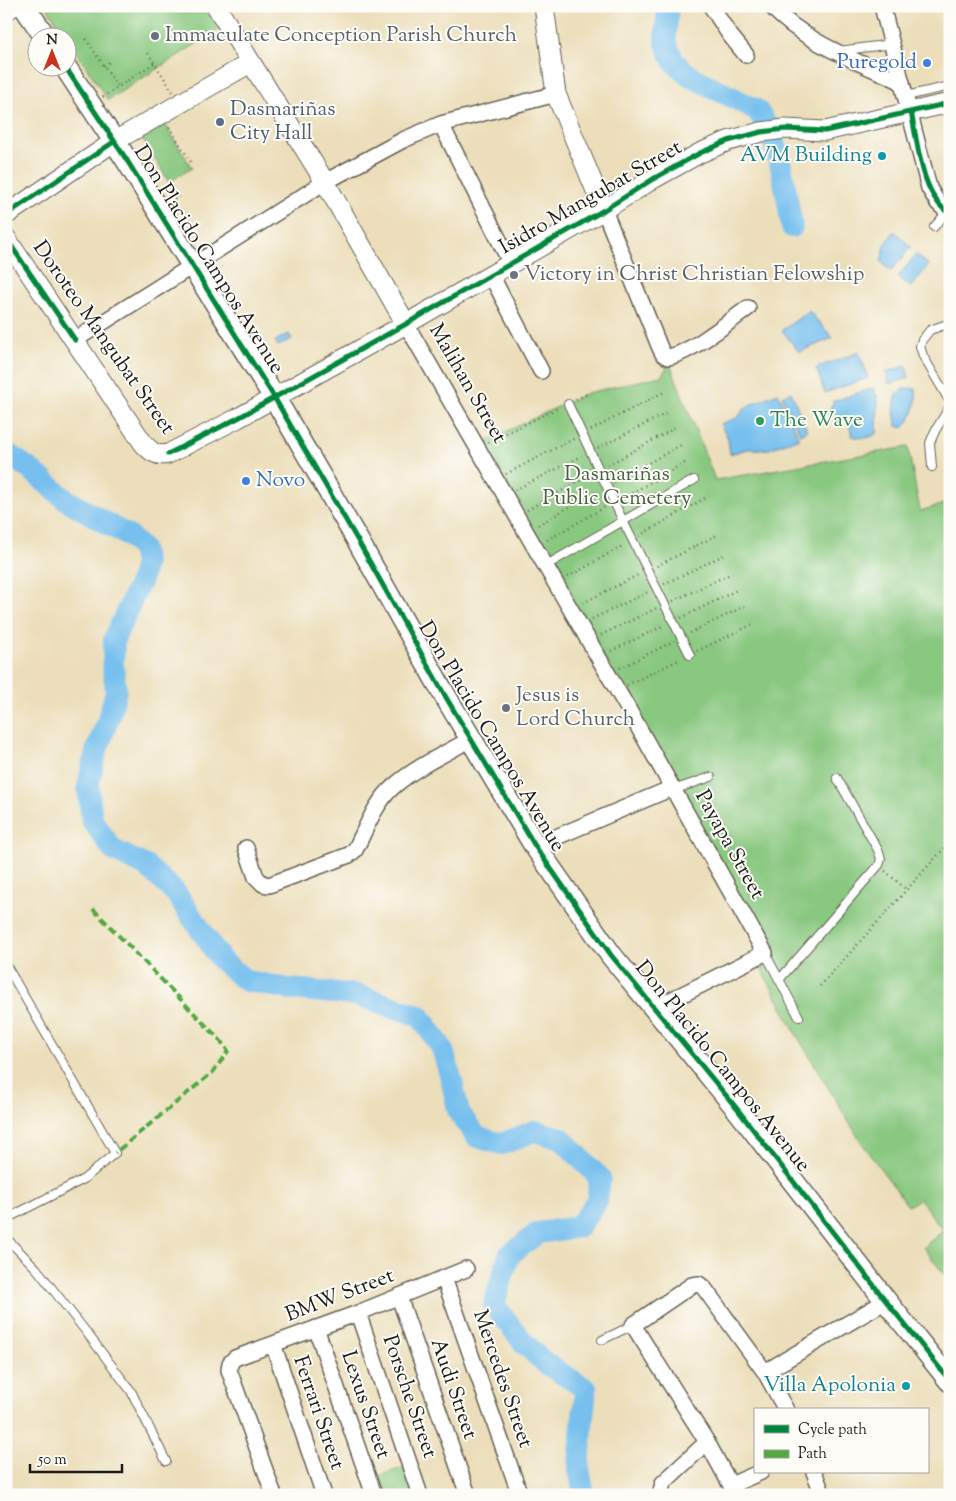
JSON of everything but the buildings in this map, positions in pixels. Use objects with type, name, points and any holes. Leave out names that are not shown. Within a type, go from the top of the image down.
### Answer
[{"type":"main road","points":[[24,6],[39,28]]},
{"type":"main road","name":"Don Placido Campos Avenue","points":[[73,78],[115,142],[274,397],[471,739],[535,846],[612,955],[738,1110],[950,1381]]},
{"type":"street","points":[[6,11],[12,6]]},
{"type":"street","name":"Malihan Street","points":[[216,6],[325,182],[672,788]]},
{"type":"street","points":[[544,6],[556,94],[663,354],[668,357],[676,356],[718,330],[748,308]]},
{"type":"street","points":[[710,6],[746,55]]},
{"type":"street","points":[[771,6],[794,27],[906,97]]},
{"type":"street","points":[[882,6],[929,188],[938,203],[948,213]]},
{"type":"street","points":[[6,215],[115,142],[250,63]]},
{"type":"street","points":[[74,340],[325,182],[403,140],[441,124],[556,94]]},
{"type":"street","name":"Isidro Mangubat Street","points":[[274,397],[491,276],[700,153],[728,141],[761,132],[784,129],[825,131],[906,97],[950,103]]},
{"type":"street","points":[[441,124],[511,264]]},
{"type":"street","name":"Doroteo Mangubat Street","points":[[6,238],[143,443],[153,453],[159,455],[168,454],[274,397]]},
{"type":"street","points":[[491,276],[541,371]]},
{"type":"street","points":[[246,848],[256,877],[263,884],[269,886],[349,855],[355,850],[376,809],[392,788],[408,776],[471,739]]},
{"type":"street","name":"Payapa Street","points":[[535,846],[672,788],[764,951]]},
{"type":"street","points":[[656,1009],[764,951]]},
{"type":"street","name":"BMW Street","points":[[274,1495],[229,1370],[230,1364],[235,1358],[358,1313],[466,1269]]},
{"type":"street","name":"Mercedes Street","points":[[444,1278],[520,1495]]},
{"type":"street","points":[[758,1474],[733,1490],[707,1442],[633,1325],[692,1286],[699,1284],[704,1288],[765,1372],[785,1408]]},
{"type":"street","name":"Audi Street","points":[[399,1297],[468,1495]]},
{"type":"street","points":[[765,1372],[886,1301]]},
{"type":"street","name":"Porsche Street","points":[[358,1313],[420,1495]]},
{"type":"street","name":"Lexus Street","points":[[316,1328],[374,1495]]},
{"type":"street","name":"Ferrari Street","points":[[273,1344],[324,1495]]},
{"type":"street","points":[[660,1495],[664,1483],[707,1442]]},
{"type":"street","points":[[815,1474],[824,1495]]},
{"type":"lane","points":[[834,51],[892,44]]},
{"type":"lane","points":[[906,97],[950,86]]},
{"type":"lane","points":[[934,227],[948,213]]},
{"type":"lane","points":[[950,323],[930,330],[920,346],[923,356],[950,402]]},
{"type":"lane","points":[[568,404],[623,521],[690,655]]},
{"type":"lane","points":[[932,467],[930,443],[950,406]]},
{"type":"lane","points":[[545,566],[694,480]]},
{"type":"lane","points":[[672,788],[679,788],[711,777]]},
{"type":"lane","points":[[780,980],[879,865],[881,859],[878,850],[837,778]]},
{"type":"lane","points":[[764,951],[798,1017]]},
{"type":"lane","points":[[6,965],[115,1153],[84,1179],[6,1219]]},
{"type":"lane","points":[[6,1241],[9,1241],[36,1268],[131,1391],[166,1461]]},
{"type":"lane","points":[[602,1340],[633,1325]]},
{"type":"path","points":[[86,39],[118,87]]},
{"type":"path","points":[[148,53],[181,103]]},
{"type":"path","points":[[104,66],[112,60]]},
{"type":"path","points":[[102,97],[154,63]]},
{"type":"path","points":[[166,122],[188,158],[193,162]]},
{"type":"path","points":[[167,204],[181,195]]},
{"type":"path","points":[[478,447],[587,394]]},
{"type":"path","points":[[820,986],[948,845]]},
{"type":"path","points":[[879,865],[907,890]]},
{"type":"green space","points":[[46,6],[210,6],[223,27],[108,100],[78,55],[78,28],[61,28]]},
{"type":"green space","points":[[165,124],[192,168],[169,182],[142,138]]},
{"type":"green space","name":"Dasmariñas Public Cemetery","points":[[670,364],[715,480],[908,447],[920,511],[950,502],[950,1282],[923,1247],[943,1231],[920,1199],[908,1206],[861,1142],[796,1034],[758,962],[768,946],[482,443],[587,393],[661,376]]},
{"type":"green space","points":[[409,1466],[419,1495],[385,1495],[378,1476]]},
{"type":"water","points":[[894,231],[911,247],[891,271],[881,262],[885,245]]},
{"type":"water","points":[[916,254],[929,265],[911,287],[898,277]]},
{"type":"water","points":[[809,311],[833,338],[799,352],[782,330]]},
{"type":"water","points":[[289,334],[292,339],[278,346],[275,341]]},
{"type":"water","points":[[859,352],[868,378],[825,393],[816,368]]},
{"type":"water","points":[[906,366],[909,378],[889,384],[886,372]]},
{"type":"water","points":[[873,388],[878,398],[877,433],[868,438],[852,436],[848,419],[836,414],[830,408],[834,401]]},
{"type":"water","points":[[903,389],[916,389],[915,405],[910,420],[903,428],[897,426],[894,414],[895,402],[897,394]]},
{"type":"water","points":[[791,392],[807,430],[800,434],[782,396]]},
{"type":"water","name":"The Wave","points":[[778,393],[799,438],[769,449],[747,449],[730,454],[728,438],[720,424],[737,418],[747,406]]},
{"type":"waterway","points":[[668,6],[665,41],[674,62],[690,76],[757,110],[765,123],[772,137],[781,166],[792,227]]},
{"type":"waterway","points":[[6,453],[30,469],[65,499],[130,537],[142,549],[145,563],[141,580],[114,639],[113,666],[116,691],[96,752],[88,786],[92,820],[113,850],[146,866],[175,892],[221,960],[246,981],[290,989],[357,995],[420,1016],[442,1048],[459,1113],[477,1137],[502,1144],[534,1131],[561,1138],[600,1178],[597,1201],[578,1227],[538,1233],[509,1255],[494,1305],[524,1343],[545,1363],[586,1389],[579,1469],[584,1495]]},
{"type":"marked path","points":[[93,909],[219,1039],[228,1051],[213,1072],[115,1153]]},
{"type":"cycle path","points":[[73,78],[128,162],[274,397],[444,694],[535,846],[611,955],[738,1110],[950,1381]]},
{"type":"cycle path","points":[[168,454],[238,418],[406,324],[700,153],[728,141],[761,132],[785,129],[825,131],[950,103]]},
{"type":"cycle path","points":[[911,112],[922,168],[927,182],[940,205],[950,214]]},
{"type":"cycle path","points":[[6,215],[115,141]]},
{"type":"cycle path","points":[[6,238],[75,340]]},
{"type":"place","name":"Immaculate Conception Parish Church","points":[[155,36]]},
{"type":"place","name":"Puregold","points":[[927,63]]},
{"type":"place","name":"Dasmariñas City Hall","points":[[220,122]]},
{"type":"place","name":"AVM Building","points":[[882,156]]},
{"type":"place","name":"Victory in Christ Christian Felowship","points":[[514,275]]},
{"type":"place","name":"The Wave","points":[[760,421]]},
{"type":"place","name":"Novo","points":[[246,481]]},
{"type":"place","name":"Jesus is Lord Church","points":[[506,708]]},
{"type":"place","name":"Villa Apolonia","points":[[906,1386]]}]
